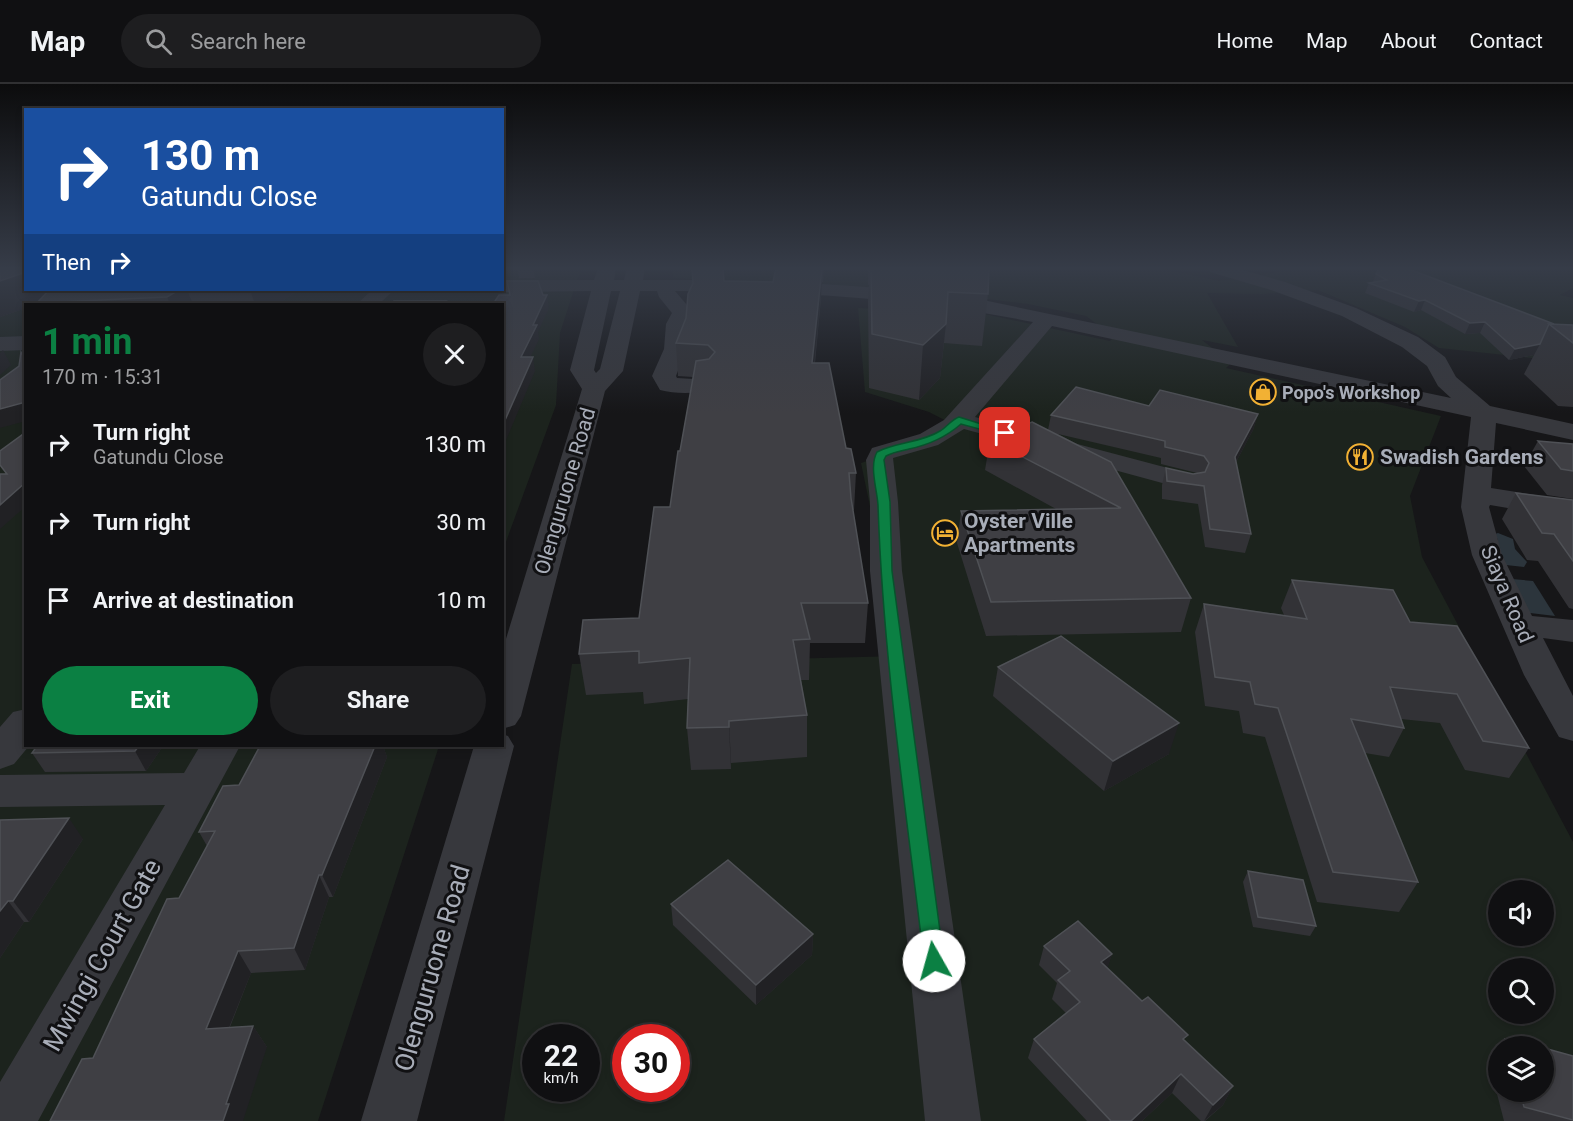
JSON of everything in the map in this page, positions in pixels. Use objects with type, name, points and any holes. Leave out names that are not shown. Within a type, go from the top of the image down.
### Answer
[{"type":"street","name":"Olenguruone Road","points":[[504,709],[594,389],[582,370],[595,316]]},
{"type":"street","points":[[594,389],[611,371],[624,316]]},
{"type":"street","points":[[681,316],[677,324],[675,349],[664,376],[668,385],[702,385]]},
{"type":"street","points":[[1038,316],[1573,432]]},
{"type":"street","points":[[1358,316],[1410,342],[1437,362],[1446,381],[1484,414]]},
{"type":"street","points":[[953,1121],[886,571],[884,502],[879,460],[880,454],[890,449],[909,446],[944,434],[959,420],[1048,318]]},
{"type":"street","points":[[0,344],[24,343]]},
{"type":"street","name":"Siaya Road","points":[[1484,414],[1475,507],[1487,555],[1542,675],[1573,728]]},
{"type":"street","points":[[959,420],[1188,482]]},
{"type":"street","points":[[1477,495],[1573,510]]},
{"type":"street","points":[[1519,625],[1573,631]]},
{"type":"street","name":"Mwingi Court Gate","points":[[8,1121],[219,747]]},
{"type":"street","name":"Olenguruone Road","points":[[389,1121],[494,747]]},
{"type":"street","points":[[0,791],[195,789]]},
{"type":"shaded area","points":[[0,316],[24,316],[24,747],[439,747],[318,1121],[0,1121]]},
{"type":"shaded area","points":[[504,316],[565,316],[560,333],[556,405],[504,547]]},
{"type":"shaded area","points":[[859,316],[995,316],[1110,341],[1114,337],[1087,316],[1220,316],[1238,347],[1202,340],[1231,363],[1226,368],[1441,416],[1410,496],[1422,557],[1573,842],[1573,1121],[504,1121],[572,664],[901,656],[861,463],[962,429],[929,412],[865,392]]},
{"type":"shaded area","points":[[1380,316],[1573,316],[1573,366],[1560,361],[1439,348],[1405,327]]},
{"type":"shaded area","points":[[1495,534],[1513,539],[1515,549],[1527,562],[1524,567],[1506,565],[1496,543],[1498,540]]},
{"type":"shaded area","points":[[1501,578],[1533,581],[1555,616],[1522,612]]},
{"type":"building","points":[[504,316],[537,316],[533,325],[537,325],[521,357],[533,357],[504,422]]},
{"type":"building","points":[[817,316],[812,363],[829,363],[846,448],[851,449],[856,473],[849,473],[851,498],[868,603],[801,603],[810,639],[793,640],[807,715],[729,721],[729,727],[687,728],[690,658],[639,663],[639,651],[579,654],[583,620],[639,618],[654,507],[670,507],[678,451],[680,451],[696,361],[709,359],[715,352],[708,345],[676,343],[686,318]]},
{"type":"building","points":[[872,316],[946,316],[946,324],[923,345],[872,334]]},
{"type":"building","points":[[1457,316],[1534,316],[1554,324],[1549,324],[1540,344],[1515,349],[1485,322],[1470,323]]},
{"type":"building","points":[[1549,324],[1573,325],[1573,343]]},
{"type":"building","points":[[21,352],[24,357],[24,403],[0,409],[0,380],[19,366]]},
{"type":"building","points":[[1076,387],[1149,406],[1160,390],[1258,414],[1235,457],[1251,534],[1210,529],[1204,486],[1167,481],[1166,468],[1193,474],[1205,472],[1209,463],[1204,456],[1165,447],[1165,441],[1051,415]]},
{"type":"building","points":[[1032,422],[1111,462],[1191,598],[991,602],[961,511],[1121,508],[990,440]]},
{"type":"building","points":[[24,433],[24,484],[0,505],[0,474],[7,474],[0,465],[0,451]]},
{"type":"building","points":[[1538,441],[1573,444],[1573,471],[1561,469]]},
{"type":"building","points":[[1516,493],[1573,500],[1573,561],[1554,534],[1542,533]]},
{"type":"building","points":[[1292,580],[1393,590],[1410,622],[1457,626],[1529,748],[1483,741],[1457,694],[1390,687],[1404,728],[1351,719],[1418,882],[1333,872],[1278,708],[1255,704],[1250,682],[1215,677],[1204,604],[1307,619]]},
{"type":"building","points":[[1061,636],[1179,723],[1113,761],[998,667]]},
{"type":"building","points":[[36,747],[138,747],[135,751],[32,753]]},
{"type":"building","points":[[259,747],[375,747],[322,875],[319,875],[294,948],[238,951],[206,1029],[253,1026],[226,1104],[229,1104],[223,1121],[50,1121],[82,1059],[93,1058],[167,899],[179,898],[215,831],[199,832],[223,786],[239,785]]},
{"type":"building","points":[[69,818],[13,901],[8,901],[0,911],[0,820]]},
{"type":"building","points":[[728,860],[813,934],[756,985],[671,904]]},
{"type":"building","points":[[1248,871],[1303,880],[1316,926],[1258,917]]},
{"type":"building","points":[[1078,921],[1112,954],[1101,962],[1142,1001],[1148,997],[1188,1035],[1183,1039],[1233,1086],[1213,1105],[1181,1074],[1131,1121],[1111,1121],[1034,1039],[1080,1002],[1058,980],[1070,971],[1044,946]]},
{"type":"building","points":[[1554,1051],[1573,1056],[1573,1120],[1524,1107],[1523,1102],[1554,1102]]},
{"type":"place","name":"Popo's Workshop","points":[[1263,392]]},
{"type":"place","name":"Swadish Gardens","points":[[1360,457]]},
{"type":"place","name":"Oyster Ville Apartments","points":[[945,533]]},
{"type":"route","points":[[934,961],[886,571],[884,502],[879,460],[880,454],[890,449],[909,446],[944,434],[959,420],[1005,433]]}]
